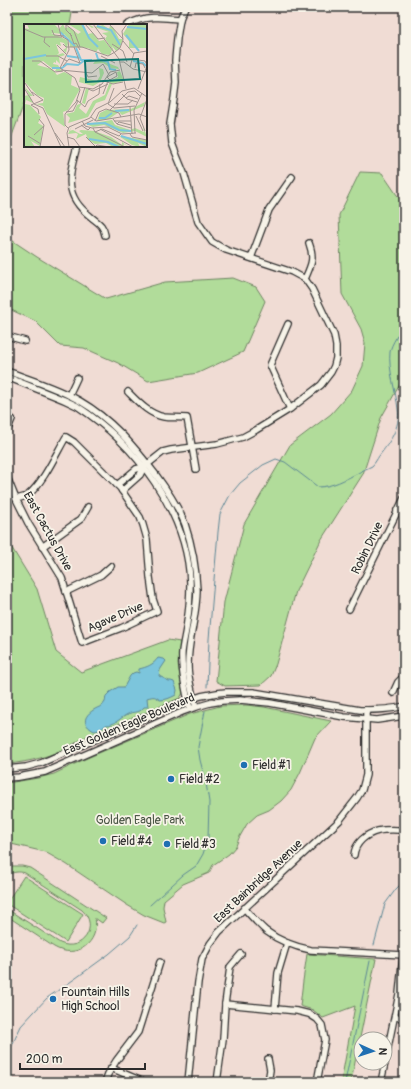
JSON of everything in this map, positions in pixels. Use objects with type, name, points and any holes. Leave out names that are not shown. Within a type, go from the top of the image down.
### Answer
[{"type":"street","points":[[16,499],[29,494],[42,480],[66,437],[80,447],[122,491],[140,475],[146,466],[163,452],[217,444],[243,437],[256,430],[322,385],[334,366],[336,346],[334,335],[312,289],[304,279],[292,272],[226,250],[212,242],[202,230],[198,222],[184,173],[174,151],[170,124],[176,82],[175,60],[177,38],[180,19],[185,7]]},
{"type":"street","points":[[129,24],[151,17],[180,19]]},
{"type":"street","points":[[77,147],[70,170],[70,186],[72,193],[80,207],[101,224],[105,235]]},
{"type":"street","points":[[251,258],[269,210],[292,177]]},
{"type":"street","points":[[304,279],[312,262],[312,252],[309,243]]},
{"type":"street","points":[[288,324],[270,366],[290,408]]},
{"type":"street","points":[[7,336],[25,340]]},
{"type":"street","points":[[7,371],[69,395],[104,417],[128,441],[146,466],[166,489],[179,511],[188,533],[196,571],[196,604],[188,666],[193,708]]},
{"type":"street","points":[[7,377],[76,406],[99,423],[146,466]]},
{"type":"street","points":[[69,395],[78,378]]},
{"type":"street","points":[[128,392],[141,405],[156,415],[187,418],[196,469]]},
{"type":"street","points":[[7,431],[12,419]]},
{"type":"street","points":[[117,485],[136,469],[146,466]]},
{"type":"street","name":"East Cactus Drive","points":[[7,477],[28,523],[62,578],[82,643]]},
{"type":"street","name":"Agave Drive","points":[[82,643],[157,612],[153,599],[150,577],[147,538],[140,517],[122,491]]},
{"type":"street","name":"Robin Drive","points":[[349,608],[404,498]]},
{"type":"street","points":[[42,546],[81,519],[88,507]]},
{"type":"street","points":[[397,510],[404,514]]},
{"type":"street","points":[[66,592],[101,575],[111,566]]},
{"type":"street","points":[[393,693],[398,682],[404,676]]},
{"type":"street","name":"East Golden Eagle Boulevard","points":[[7,769],[26,767],[53,758],[201,696],[226,692],[254,692],[336,707],[366,710],[389,709],[404,706]]},
{"type":"street","name":"East Golden Eagle Boulevard","points":[[7,778],[45,772],[193,708],[222,701],[254,701],[344,717],[366,719],[384,719],[404,716]]},
{"type":"street","name":"East Bainbridge Avenue","points":[[188,1082],[198,982],[202,959],[210,944],[219,932],[338,821],[358,798],[366,775],[366,710]]},
{"type":"street","points":[[354,855],[356,846],[369,834],[377,831],[404,830]]},
{"type":"street","points":[[244,908],[267,931],[287,943],[311,950],[403,955],[399,994],[392,1031]]},
{"type":"street","points":[[275,1008],[278,973],[287,943]]},
{"type":"street","points":[[217,1082],[230,967],[241,954]]},
{"type":"street","points":[[105,1082],[111,1068],[138,1032],[160,962]]},
{"type":"street","points":[[225,1004],[297,1011],[309,1014],[316,1019],[322,1025],[325,1040],[317,1082]]},
{"type":"street","points":[[395,1017],[404,1018]]},
{"type":"street","points":[[268,1059],[270,1070],[268,1082]]},
{"type":"street","points":[[111,1068],[144,1082]]},
{"type":"street","points":[[381,1082],[383,1071]]},
{"type":"green space","points":[[7,7],[73,7],[70,24],[24,24],[24,104],[7,149]]},
{"type":"green space","points":[[360,172],[382,173],[404,203],[404,377],[381,418],[363,474],[321,540],[296,591],[276,664],[271,676],[261,685],[225,686],[216,681],[224,602],[244,524],[290,445],[331,414],[352,390],[363,366],[365,343],[361,329],[342,294],[339,215]]},
{"type":"green space","points":[[7,237],[106,299],[165,282],[233,278],[256,287],[265,301],[243,352],[198,373],[148,381],[118,363],[84,348],[60,346],[35,321],[7,308]]},
{"type":"green space","points":[[7,540],[37,589],[56,652],[81,672],[168,640],[180,642],[178,664],[183,693],[180,698],[87,736],[57,752],[24,762],[7,764]]},
{"type":"green space","name":"Golden Eagle Park","points":[[246,705],[264,707],[331,721],[315,738],[291,790],[281,801],[269,810],[257,815],[247,824],[236,846],[229,854],[213,865],[209,873],[183,884],[164,900],[163,907],[166,922],[164,923],[144,915],[45,852],[7,843],[7,783],[54,774],[87,758],[190,714],[220,706]]},
{"type":"green space","points":[[12,866],[30,868],[106,918],[102,923],[95,918],[96,927],[94,935],[85,947],[78,950],[62,951],[7,916],[7,909],[60,943],[68,945],[81,941],[89,930],[87,916],[82,910],[25,873],[16,872],[7,875],[7,868]]},
{"type":"green space","points":[[24,876],[83,914],[66,942],[7,904]]},
{"type":"green space","points":[[307,954],[376,959],[361,1031],[353,1031],[353,1071],[351,1082],[341,1082],[355,1006],[323,1018],[313,1010],[300,1006]]},
{"type":"water","points":[[158,658],[166,661],[160,670],[159,676],[174,682],[177,690],[176,695],[162,700],[154,697],[147,698],[148,707],[144,707],[138,712],[129,714],[114,723],[106,725],[100,730],[94,731],[89,727],[85,720],[87,716],[93,710],[102,706],[105,702],[106,696],[110,692],[118,687],[124,687],[133,673],[139,673],[139,669],[150,665]]},
{"type":"waterway","points":[[207,687],[209,639],[220,514],[230,495],[240,483],[263,465],[276,459],[285,462],[318,487],[328,486],[339,482],[372,466],[390,440],[398,422],[398,409],[391,373],[390,352],[404,324]]},
{"type":"waterway","points":[[150,905],[183,875],[196,866],[203,854],[208,838],[209,802],[198,747],[205,711]]},
{"type":"waterway","points":[[374,945],[385,904],[404,881]]},
{"type":"waterway","points":[[7,1056],[21,1026],[47,998],[109,954],[130,936],[137,925]]},
{"type":"waterway","points":[[345,1082],[370,961]]},
{"type":"place","name":"Field #1","points":[[244,765]]},
{"type":"place","name":"Field #2","points":[[171,779]]},
{"type":"place","name":"Field #4","points":[[103,841]]},
{"type":"place","name":"Field #3","points":[[167,844]]},
{"type":"place","name":"Fountain Hills High School","points":[[53,999]]}]
